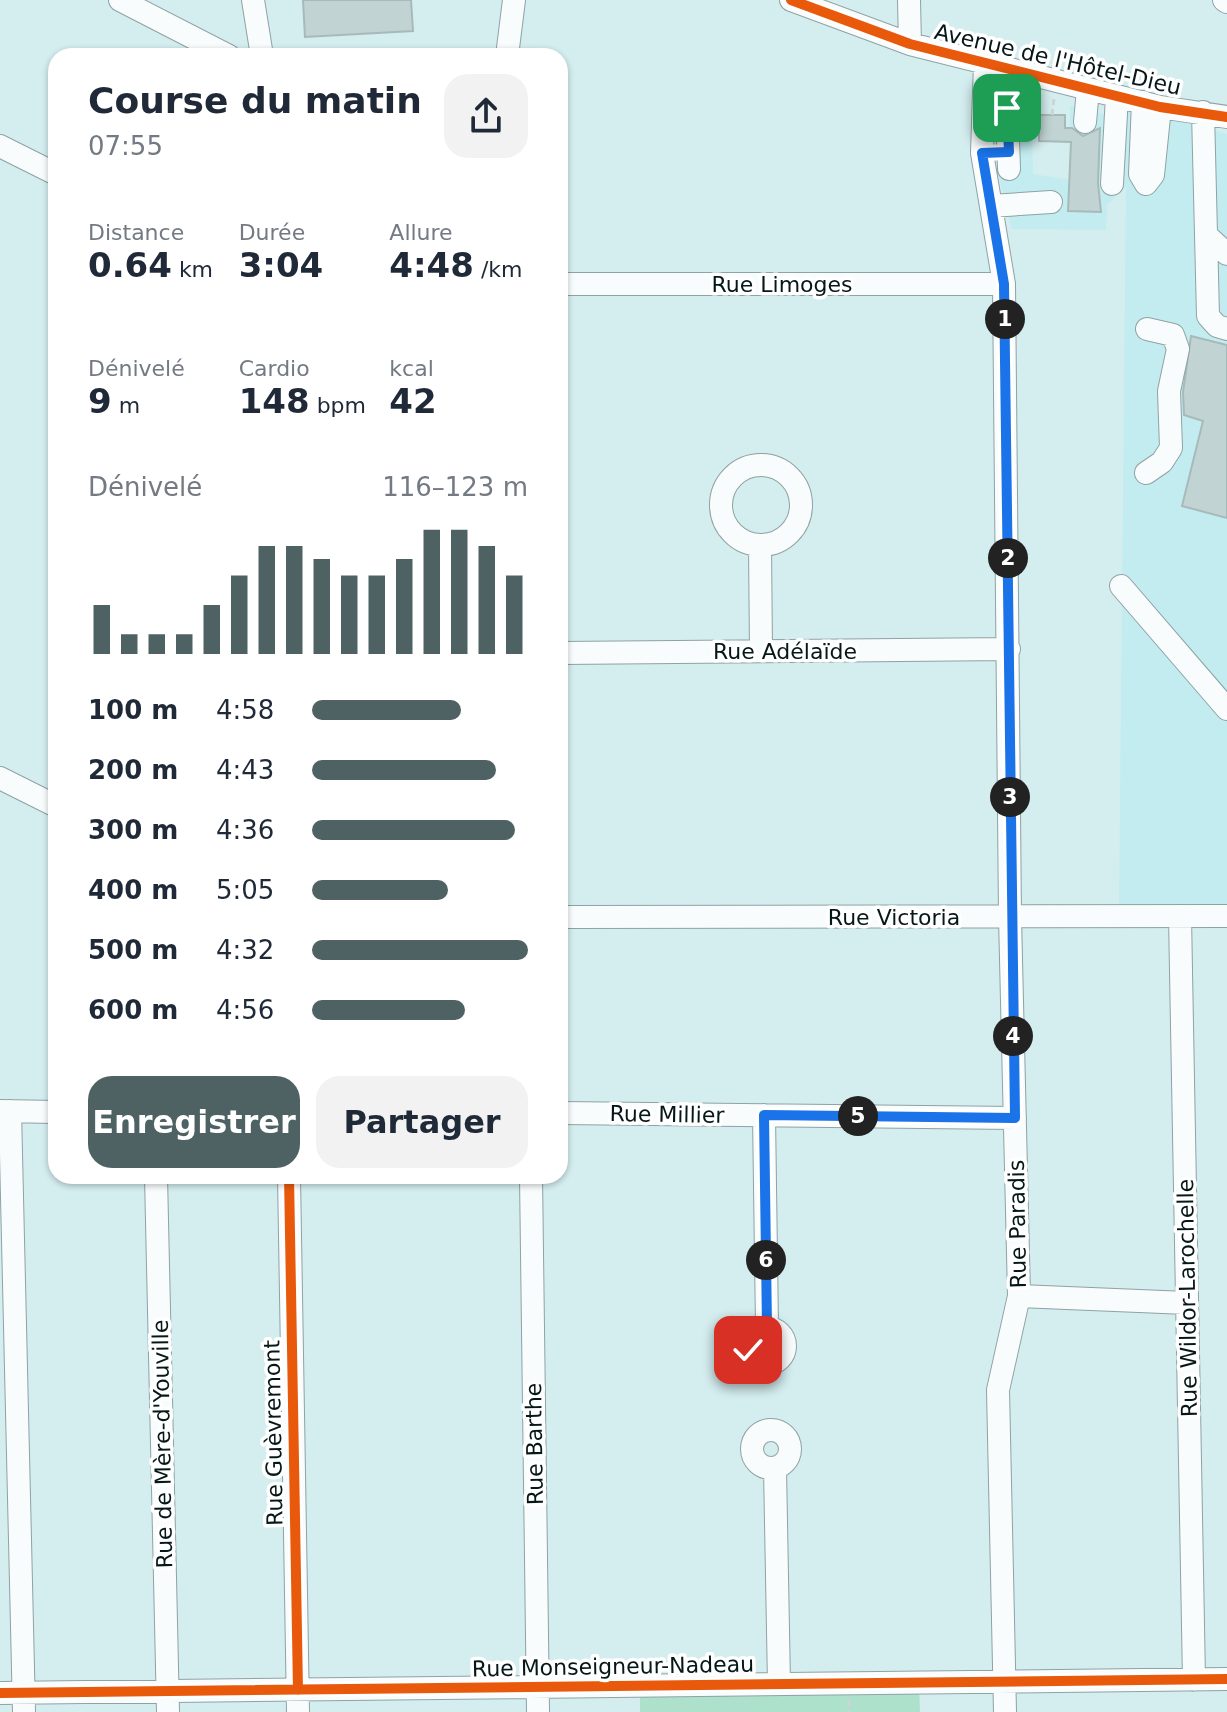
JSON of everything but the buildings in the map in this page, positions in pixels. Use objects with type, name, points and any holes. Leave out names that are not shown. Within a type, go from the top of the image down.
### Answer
[{"type":"street","points":[[120,0],[213,48]]},
{"type":"street","points":[[253,0],[261,48]]},
{"type":"street","points":[[508,48],[514,0]]},
{"type":"street","name":"Avenue de l'Hôtel-Dieu","points":[[791,0],[910,44],[1117,96],[1227,117]]},
{"type":"street","points":[[909,0],[910,44]]},
{"type":"street","name":"Rue Paradis","points":[[985,63],[982,153],[1004,284],[1010,917],[1019,1296],[998,1390],[1005,1712]]},
{"type":"street","points":[[1085,122],[1088,89]]},
{"type":"street","points":[[1112,184],[1117,96]]},
{"type":"street","points":[[982,153],[1009,161],[1007,108]]},
{"type":"street","points":[[1203,112],[1208,316],[1217,326],[1227,329]]},
{"type":"street","points":[[0,146],[48,170]]},
{"type":"street","points":[[991,206],[1051,202]]},
{"type":"street","points":[[1206,235],[1227,254]]},
{"type":"street","name":"Rue Limoges","points":[[568,284],[1004,284]]},
{"type":"street","points":[[1146,473],[1162,462],[1171,448],[1169,391],[1178,349],[1173,335],[1147,329]]},
{"type":"street","points":[[760,546],[761,651]]},
{"type":"street","points":[[1121,586],[1227,709]]},
{"type":"street","name":"Rue Adélaïde","points":[[568,653],[1009,649]]},
{"type":"street","points":[[0,778],[48,802]]},
{"type":"street","name":"Rue Wildor-Larochelle","points":[[1180,916],[1194,1680]]},
{"type":"street","name":"Rue Victoria","points":[[568,917],[1227,916]]},
{"type":"street","points":[[24,1703],[5,1111],[48,1112]]},
{"type":"street","name":"Rue Millier","points":[[568,1113],[1015,1118]]},
{"type":"street","points":[[764,1115],[767,1327]]},
{"type":"street","name":"Rue de Mère-d'Youville","points":[[156,1184],[168,1702]]},
{"type":"street","name":"Rue Guèvremont","points":[[289,1184],[298,1701]]},
{"type":"street","name":"Rue Barthe","points":[[531,1184],[538,1712]]},
{"type":"street","points":[[1019,1296],[1187,1303]]},
{"type":"street","points":[[775,1468],[779,1684]]},
{"type":"street","name":"Rue Monseigneur-Nadeau","points":[[0,1693],[24,1703],[298,1701],[537,1687],[1227,1679]]},
{"type":"shaded area","points":[[1002,90],[1031,97],[1033,174],[1070,180],[1070,106],[1126,120],[1127,107],[1227,134],[1227,907],[1119,907],[1126,187],[1107,205],[1106,230],[1012,229],[999,178],[996,137],[996,99]]},
{"type":"green space","points":[[919,1683],[920,1712],[640,1712],[640,1686]]},
{"type":"cycle path","points":[[791,0],[910,44],[1160,107],[1227,117]]},
{"type":"cycle path","points":[[289,1184],[298,1690]]},
{"type":"cycle path","points":[[0,1693],[1227,1679]]},
{"type":"route","points":[[748,1350],[749,1339],[756,1330],[767,1327],[764,1115],[1015,1118],[1004,284],[982,153],[1009,152],[1007,108]]}]
